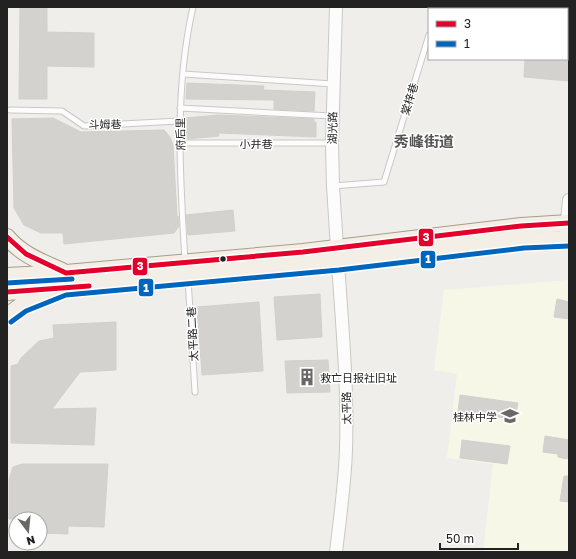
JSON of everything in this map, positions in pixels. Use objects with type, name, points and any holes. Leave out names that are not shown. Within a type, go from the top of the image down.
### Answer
[{"type":"main road","points":[[7,292],[65,280],[338,256],[521,226],[567,231]]},
{"type":"main road","points":[[7,237],[19,250],[38,260],[65,280]]},
{"type":"main road","points":[[7,276],[65,280]]},
{"type":"main road","points":[[7,316],[65,280]]},
{"type":"street","name":"湖光路","points":[[336,7],[332,144],[333,186],[338,256]]},
{"type":"street","points":[[567,231],[569,200]]},
{"type":"street","name":"太平路","points":[[336,552],[346,449],[344,366],[338,256]]},
{"type":"lane","name":"府后里","points":[[186,269],[179,121],[189,28],[194,7]]},
{"type":"lane","name":"棠梓巷","points":[[333,186],[384,182],[428,38]]},
{"type":"lane","points":[[183,74],[333,84]]},
{"type":"lane","points":[[180,108],[332,116]]},
{"type":"lane","name":"斗姆巷","points":[[10,110],[62,110],[84,126],[179,121]]},
{"type":"lane","name":"小井巷","points":[[180,143],[332,144]]},
{"type":"lane","name":"太平路二巷","points":[[186,269],[195,392]]},
{"type":"shaded area","name":"桂林中学","points":[[569,280],[569,552],[483,552],[493,464],[447,458],[457,374],[434,370],[444,290]]},
{"type":"building","points":[[20,7],[47,7],[47,32],[94,33],[94,67],[47,66],[47,99],[19,99]]},
{"type":"building","points":[[569,59],[569,81],[524,77],[525,60]]},
{"type":"building","points":[[187,83],[264,86],[263,90],[315,92],[314,111],[274,109],[274,100],[186,99]]},
{"type":"building","points":[[219,115],[314,119],[314,122],[316,122],[316,137],[218,133],[219,136],[186,139],[185,118]]},
{"type":"building","points":[[53,118],[81,132],[164,130],[170,137],[173,145],[177,216],[179,226],[174,233],[64,244],[63,233],[41,233],[24,225],[14,208],[12,119]]},
{"type":"building","points":[[233,210],[235,231],[188,235],[186,215]]},
{"type":"building","points":[[320,294],[322,337],[277,340],[274,297]]},
{"type":"building","points":[[557,299],[569,302],[569,319],[554,317]]},
{"type":"building","points":[[259,302],[263,371],[202,375],[197,307]]},
{"type":"building","points":[[116,322],[116,370],[80,372],[52,409],[96,408],[94,445],[11,443],[11,366],[18,364],[21,358],[39,341],[54,338],[53,325]]},
{"type":"building","name":"救亡日报社旧址","points":[[328,360],[330,392],[287,393],[285,361]]},
{"type":"building","points":[[460,395],[518,403],[515,419],[458,412]]},
{"type":"building","points":[[545,436],[569,440],[569,455],[567,459],[558,457],[558,454],[543,452]]},
{"type":"building","points":[[462,440],[510,446],[507,464],[460,458]]},
{"type":"building","points":[[22,464],[108,464],[104,527],[68,526],[68,534],[48,533],[48,511],[9,511],[9,480],[13,467]]},
{"type":"building","points":[[564,476],[569,476],[569,502],[560,501]]},
{"type":"transit line","name":"3","points":[[7,237],[26,254],[66,273],[303,252],[521,226],[569,223]]},
{"type":"transit line","name":"1","points":[[11,322],[26,311],[66,295],[339,270],[524,248],[569,246]]},
{"type":"transit line","name":"1","points":[[7,283],[72,279]]},
{"type":"transit line","name":"3","points":[[7,292],[89,286]]},
{"type":"place","name":"救亡日报社旧址","points":[[307,377]]},
{"type":"place","name":"桂林中学","points":[[510,416]]},
{"type":"district","name":"秀峰街道","points":[[424,141]]}]
